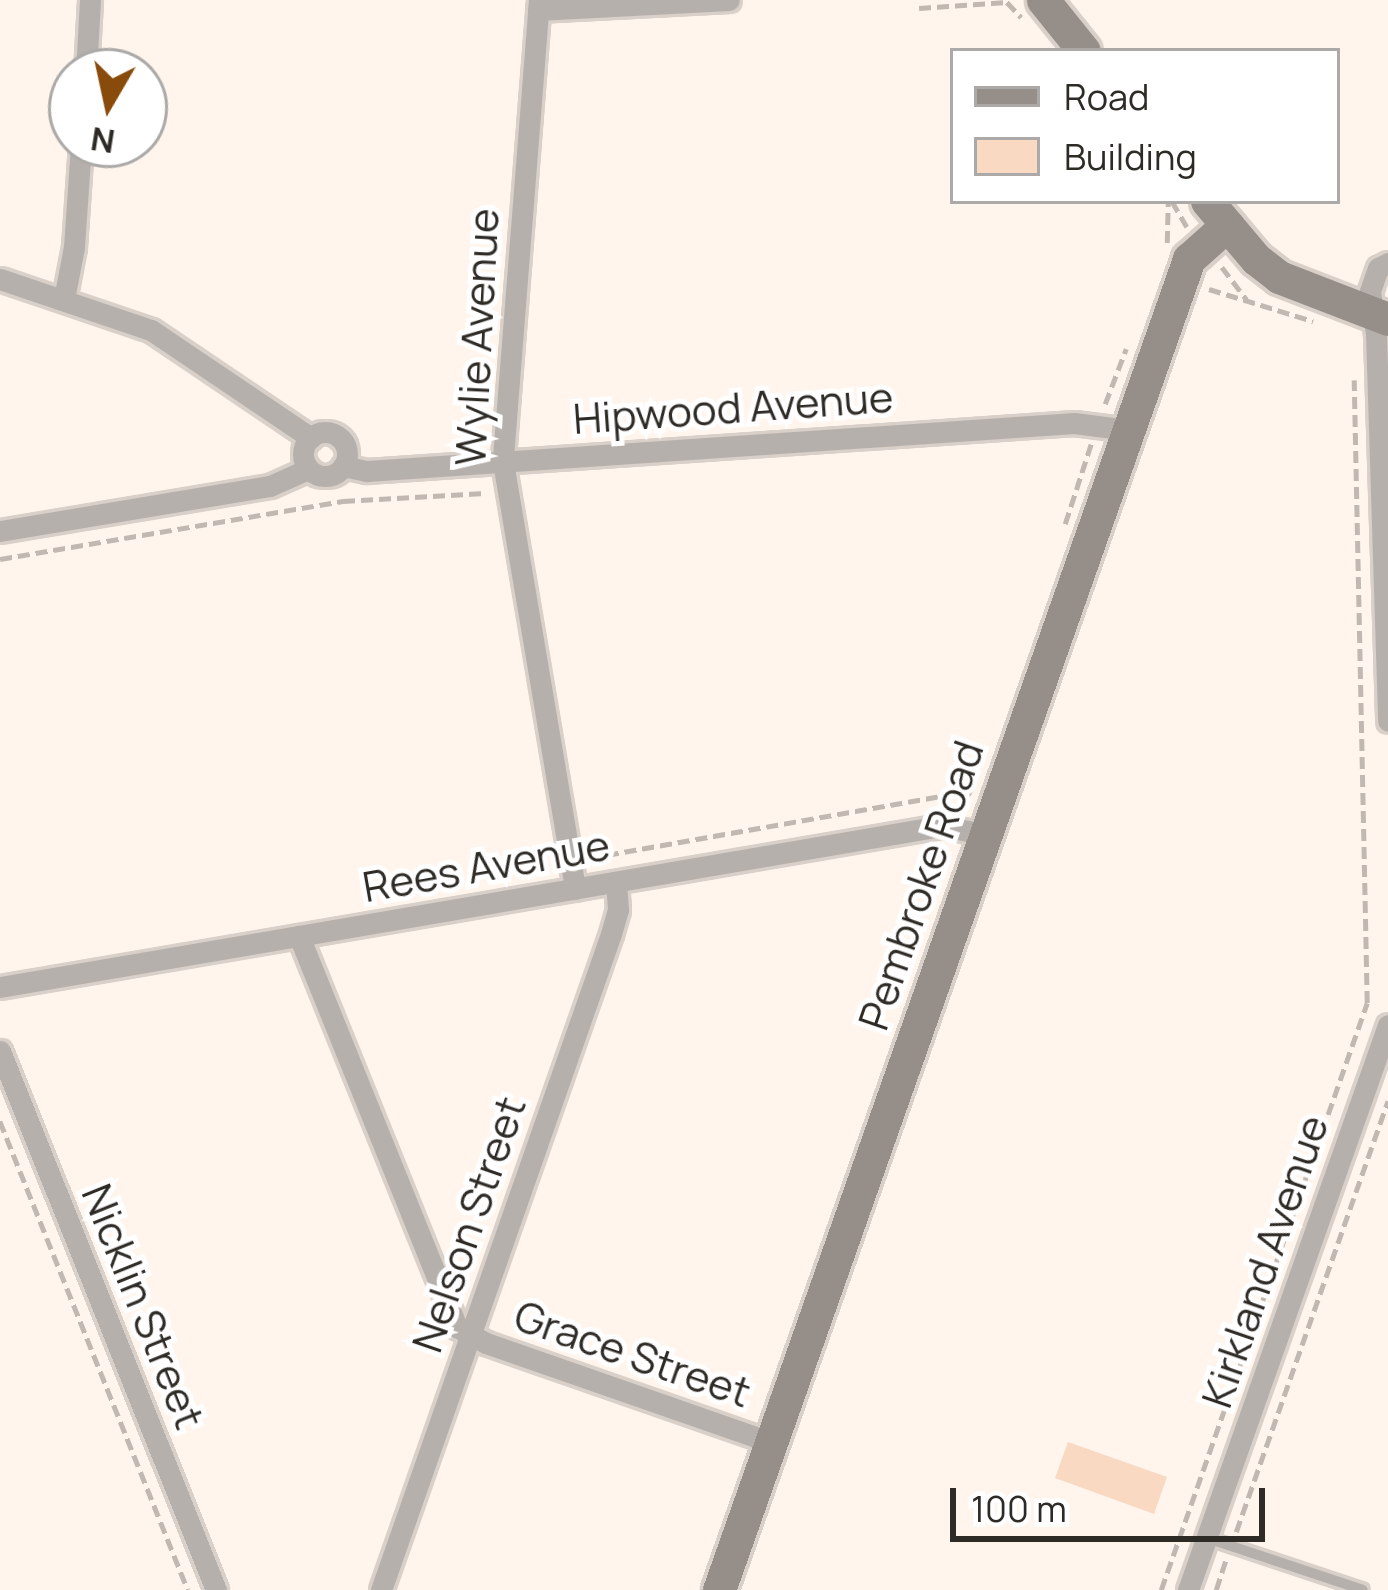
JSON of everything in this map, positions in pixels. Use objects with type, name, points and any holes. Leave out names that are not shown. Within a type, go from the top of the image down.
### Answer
[{"type":"street","points":[[87,48],[90,0]]},
{"type":"street","points":[[538,5],[729,0]]},
{"type":"street","name":"Wylie Avenue","points":[[538,5],[503,462],[575,889]]},
{"type":"street","points":[[1035,12],[1080,48]]},
{"type":"street","points":[[64,299],[74,247],[79,168]]},
{"type":"street","points":[[1207,218],[1279,277],[1380,316]]},
{"type":"street","name":"Pembroke Road","points":[[719,1590],[1207,218]]},
{"type":"street","points":[[1388,263],[1371,281],[1380,316],[1388,721]]},
{"type":"street","points":[[0,278],[151,330],[310,438],[337,436],[347,453],[343,466],[326,476],[308,469],[271,485],[0,531]]},
{"type":"street","name":"Hipwood Avenue","points":[[343,466],[367,471],[1074,423],[1129,430]]},
{"type":"street","points":[[308,469],[303,456],[310,438]]},
{"type":"street","name":"Rees Avenue","points":[[0,987],[941,826],[985,834]]},
{"type":"street","name":"Nelson Street","points":[[381,1590],[611,934],[618,910],[616,882]]},
{"type":"street","points":[[299,936],[451,1318],[470,1336]]},
{"type":"street","name":"Kirkland Avenue","points":[[1188,1590],[1388,1025]]},
{"type":"street","name":"Nicklin Street","points":[[0,1051],[216,1590]]},
{"type":"street","name":"Grace Street","points":[[470,1336],[771,1442]]},
{"type":"lane","points":[[1207,1538],[1363,1590]]},
{"type":"path","points":[[919,8],[1007,2],[1035,12]]},
{"type":"path","points":[[1178,204],[1207,218]]},
{"type":"path","points":[[1222,267],[1247,300]]},
{"type":"path","points":[[1204,288],[1313,321]]},
{"type":"path","points":[[1161,1590],[1367,1003],[1354,376]]},
{"type":"path","points":[[1064,526],[1091,444]]},
{"type":"path","points":[[0,560],[343,501],[483,490],[491,504]]},
{"type":"path","points":[[585,859],[962,792],[966,798],[974,784]]},
{"type":"path","points":[[1216,1590],[1388,1101]]},
{"type":"path","points":[[0,1121],[188,1590]]},
{"type":"building","points":[[1068,1442],[1167,1477],[1154,1514],[1055,1478]]}]
